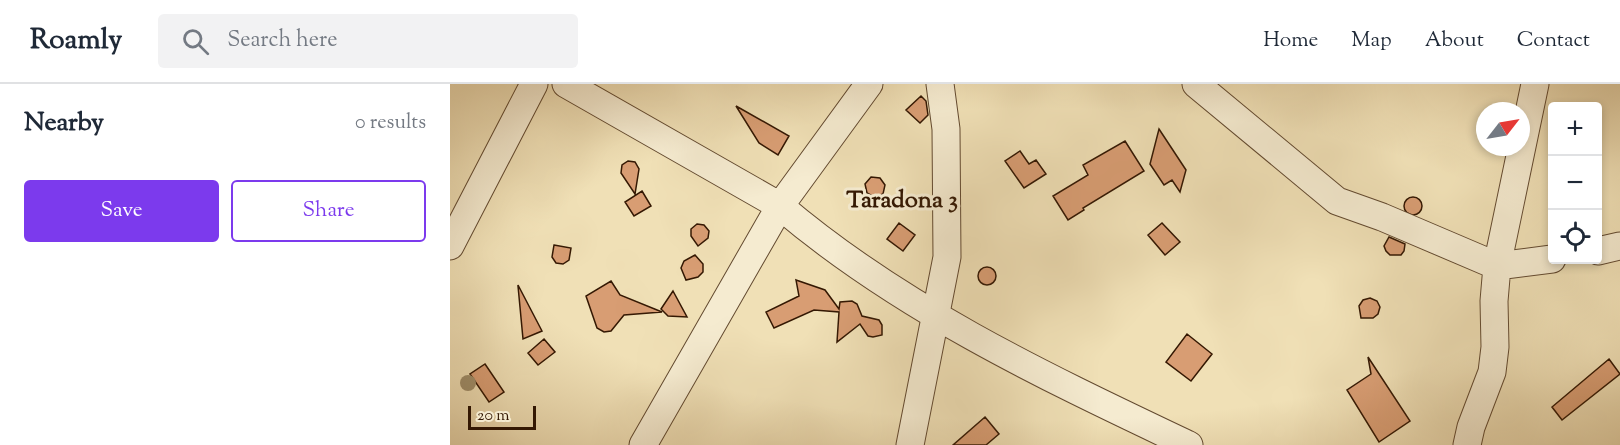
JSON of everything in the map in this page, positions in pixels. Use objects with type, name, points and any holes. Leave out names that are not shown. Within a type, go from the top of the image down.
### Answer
[{"type":"street","points":[[450,246],[534,84]]},
{"type":"street","points":[[566,84],[780,206],[809,231],[861,269],[936,315],[1031,370],[1189,445]]},
{"type":"street","points":[[644,445],[780,206],[869,84]]},
{"type":"street","points":[[910,445],[947,257],[946,129],[940,84]]},
{"type":"street","points":[[1196,84],[1337,201],[1382,217],[1497,266],[1548,260]]},
{"type":"street","points":[[1467,445],[1471,427],[1492,372],[1495,347],[1494,301],[1497,266],[1535,84]]},
{"type":"street","points":[[1602,250],[1620,246]]},
{"type":"building","points":[[921,96],[926,101],[928,115],[920,123],[906,110]]},
{"type":"building","points":[[736,106],[789,136],[778,155],[759,143]]},
{"type":"building","points":[[1159,129],[1186,170],[1180,192],[1172,180],[1164,185],[1150,164]]},
{"type":"building","points":[[1125,141],[1144,171],[1083,208],[1084,210],[1068,220],[1053,196],[1088,175],[1083,165]]},
{"type":"building","points":[[1020,151],[1029,164],[1036,160],[1046,174],[1024,188],[1005,161]]},
{"type":"building","points":[[628,161],[635,162],[639,169],[635,194],[621,173],[622,165]]},
{"type":"building","points":[[871,177],[880,178],[885,185],[883,194],[874,197],[867,193],[865,184]]},
{"type":"building","points":[[642,191],[651,206],[634,216],[625,202]]},
{"type":"building","points":[[1413,197],[1419,200],[1422,206],[1419,212],[1413,215],[1407,212],[1404,206],[1407,200]]},
{"type":"building","points":[[899,223],[915,235],[903,251],[887,239]]},
{"type":"building","points":[[1162,223],[1180,242],[1165,255],[1148,235]]},
{"type":"building","points":[[697,224],[704,225],[709,231],[708,238],[698,246],[691,236],[691,229]]},
{"type":"building","points":[[1389,237],[1405,244],[1401,255],[1390,255],[1386,251],[1384,246]]},
{"type":"building","points":[[554,245],[571,248],[569,260],[563,264],[556,263],[552,257]]},
{"type":"building","points":[[695,255],[703,264],[703,272],[698,277],[686,280],[681,268],[684,261]]},
{"type":"building","points":[[983,267],[991,267],[996,272],[994,283],[983,285],[978,280],[978,272]]},
{"type":"building","points":[[796,280],[825,290],[839,309],[840,302],[852,301],[857,304],[862,316],[879,320],[882,325],[882,335],[868,336],[860,324],[837,342],[839,312],[814,310],[774,328],[766,312],[799,296]]},
{"type":"building","points":[[611,281],[620,295],[662,312],[624,315],[611,331],[604,332],[597,328],[586,296]]},
{"type":"building","points":[[518,286],[542,331],[523,339]]},
{"type":"building","points":[[673,291],[687,317],[668,316],[661,309]]},
{"type":"building","points":[[1370,298],[1377,301],[1380,307],[1378,314],[1373,318],[1361,318],[1359,306],[1363,300]]},
{"type":"building","points":[[1187,334],[1212,354],[1191,381],[1166,362]]},
{"type":"building","points":[[544,339],[555,352],[538,365],[528,353]]},
{"type":"building","points":[[1368,357],[1410,421],[1379,442],[1347,390],[1371,374]]},
{"type":"building","points":[[1609,359],[1620,374],[1562,420],[1552,407]]},
{"type":"building","points":[[485,364],[504,392],[489,402],[470,374]]},
{"type":"building","points":[[985,417],[999,434],[986,445],[953,445]]},
{"type":"district","name":"Taradona 3","points":[[902,201]]}]
